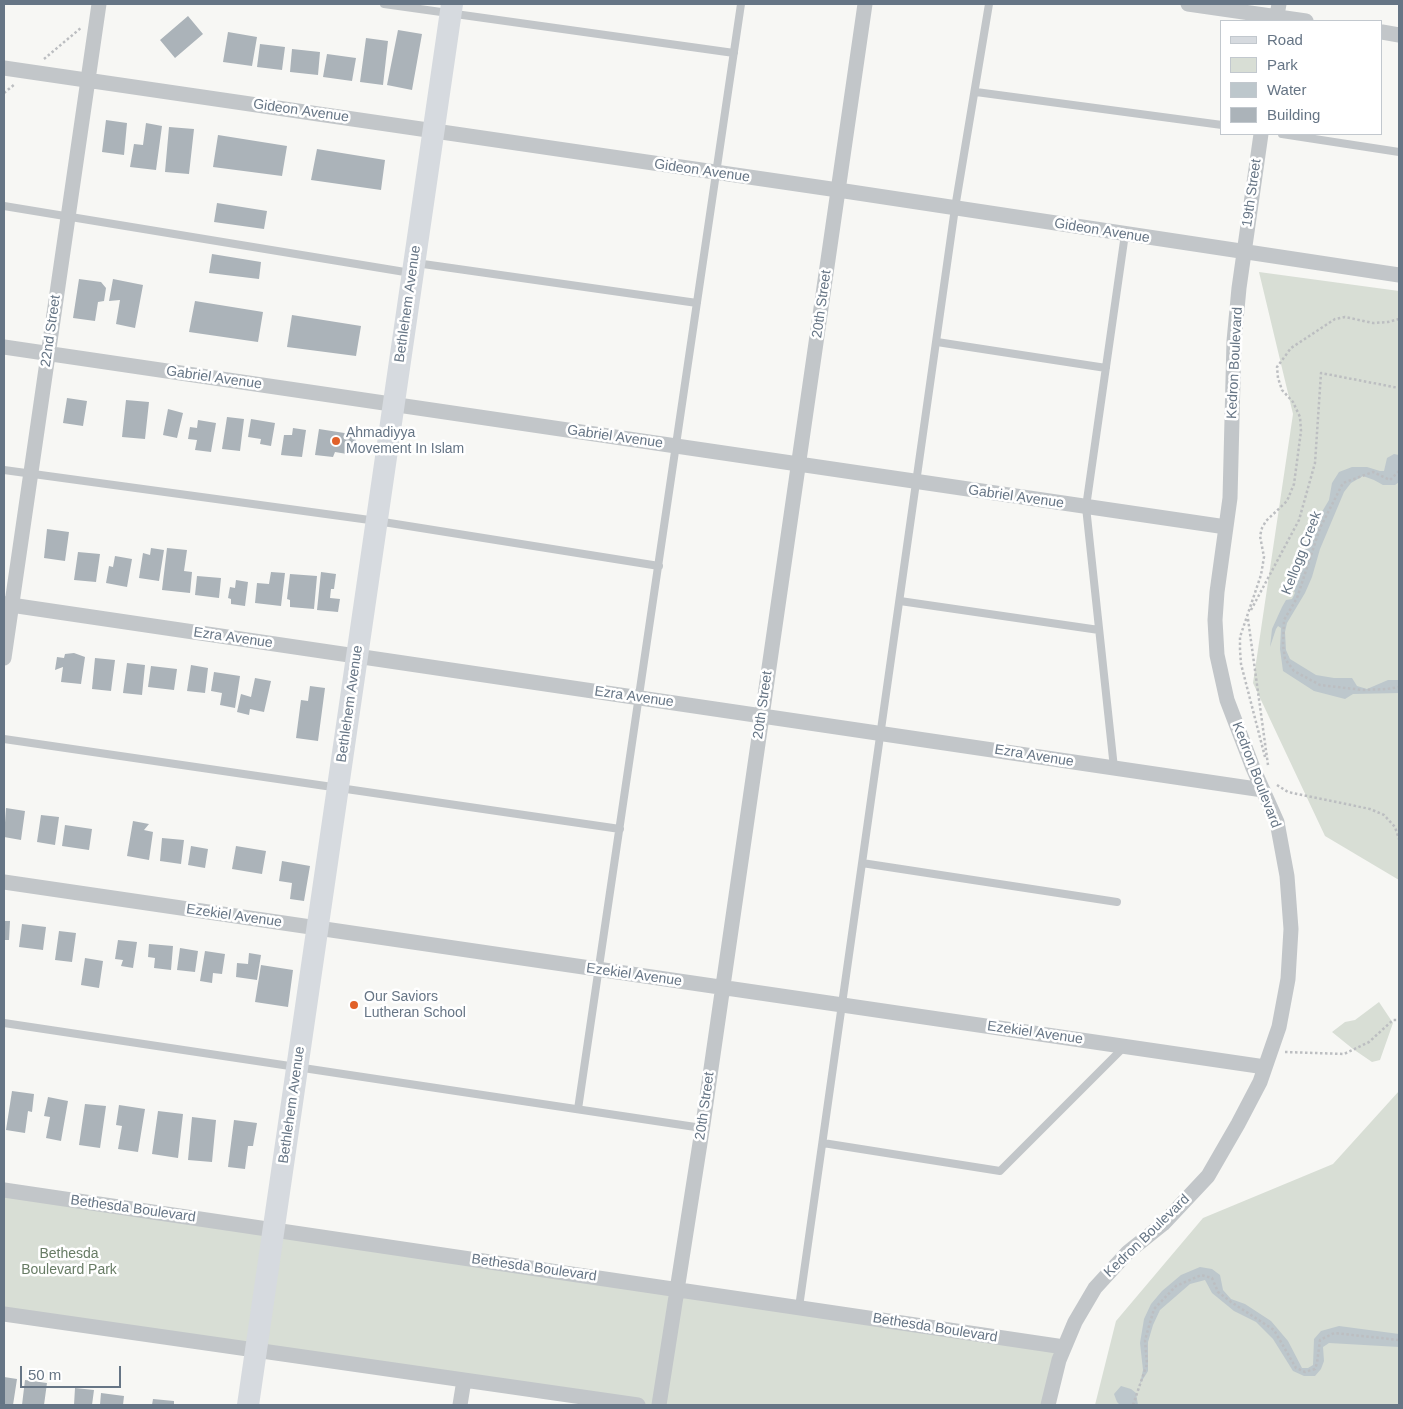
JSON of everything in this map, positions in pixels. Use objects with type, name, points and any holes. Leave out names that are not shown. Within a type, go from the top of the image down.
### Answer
[{"type":"main road","name":"Bethlehem Avenue","points":[[248,1405],[451,9]]},
{"type":"street","name":"20th Street","points":[[659,1405],[702,1128],[865,4]]},
{"type":"street","points":[[1188,4],[1277,14],[1302,20]]},
{"type":"street","name":"22nd Street","points":[[4,658],[8,604],[30,474],[98,8]]},
{"type":"street","points":[[1383,32],[1399,35]]},
{"type":"street","name":"Gideon Avenue","points":[[4,68],[838,190],[1399,275]]},
{"type":"street","name":"19th Street","points":[[1244,252],[1260,135]]},
{"type":"street","name":"Kedron Boulevard","points":[[1048,1405],[1064,1347],[1075,1322],[1095,1288],[1128,1252],[1163,1224],[1208,1176],[1238,1124],[1260,1082],[1279,1027],[1288,979],[1291,928],[1287,876],[1277,822],[1227,700],[1217,655],[1215,620],[1230,498],[1234,341],[1244,252]]},
{"type":"street","name":"Gabriel Avenue","points":[[4,347],[1226,527]]},
{"type":"street","name":"Ezra Avenue","points":[[8,604],[1263,790]]},
{"type":"street","name":"Ezekiel Avenue","points":[[4,882],[1265,1067]]},
{"type":"street","name":"Bethesda Boulevard","points":[[4,1190],[1064,1347]]},
{"type":"street","points":[[4,1314],[638,1405]]},
{"type":"street","points":[[460,1405],[464,1380]]},
{"type":"lane","points":[[384,4],[451,9],[734,53]]},
{"type":"lane","points":[[578,1109],[741,4]]},
{"type":"lane","points":[[799,1307],[955,208],[976,92],[989,4]]},
{"type":"lane","points":[[976,92],[1220,125]]},
{"type":"lane","points":[[1288,135],[1399,152]]},
{"type":"lane","points":[[4,206],[414,268],[698,303]]},
{"type":"lane","points":[[1114,768],[1086,507],[1125,234]]},
{"type":"lane","points":[[936,342],[1106,368]]},
{"type":"lane","points":[[4,470],[377,521],[659,566]]},
{"type":"lane","points":[[900,601],[1099,630]]},
{"type":"lane","points":[[4,739],[620,829]]},
{"type":"lane","points":[[862,863],[1117,902]]},
{"type":"lane","points":[[4,1023],[702,1128]]},
{"type":"lane","points":[[823,1143],[1000,1172],[1125,1046]]},
{"type":"path","points":[[4,93],[98,8]]},
{"type":"path","points":[[1399,320],[1373,323],[1345,317],[1335,319],[1291,348],[1278,367],[1278,378],[1282,390],[1293,402],[1300,417],[1301,431],[1294,484],[1287,501],[1266,521],[1262,528],[1260,536],[1264,557],[1261,575],[1247,616],[1240,637],[1241,664],[1268,769],[1247,616],[1299,520],[1315,463],[1321,372],[1399,388]]},
{"type":"path","name":"Kellogg Creek","points":[[1399,471],[1390,480],[1373,472],[1343,483],[1320,528],[1297,598],[1284,620],[1283,645],[1285,659],[1294,671],[1320,685],[1363,690],[1387,690],[1399,687]]},
{"type":"path","points":[[1273,777],[1277,785],[1288,792],[1370,809],[1384,816],[1394,827],[1399,839]]},
{"type":"path","points":[[1270,1051],[1344,1054],[1369,1042],[1393,1020],[1399,1020]]},
{"type":"path","points":[[1133,1405],[1146,1364],[1145,1340],[1154,1309],[1176,1286],[1201,1275],[1212,1278],[1218,1292],[1274,1330],[1296,1368],[1305,1372],[1315,1370],[1320,1340],[1334,1333],[1399,1340]]},
{"type":"green space","points":[[1259,272],[1399,291],[1399,880],[1325,836],[1253,683],[1293,414]]},
{"type":"green space","points":[[1379,1002],[1393,1023],[1380,1060],[1372,1062],[1332,1032],[1345,1022],[1355,1020]]},
{"type":"green space","points":[[1399,1091],[1399,1405],[1095,1405],[1116,1321],[1203,1218],[1333,1164]]},
{"type":"green space","name":"Bethesda Boulevard Park","points":[[4,1190],[1064,1347],[1048,1405],[637,1405],[4,1314]]},
{"type":"water","points":[[1394,454],[1399,455],[1399,482],[1395,485],[1383,485],[1363,476],[1351,483],[1344,492],[1320,549],[1312,577],[1287,623],[1285,632],[1286,650],[1290,659],[1316,675],[1352,678],[1357,686],[1367,689],[1388,680],[1399,680],[1399,693],[1353,694],[1345,699],[1314,691],[1283,671],[1280,649],[1281,628],[1278,626],[1276,629],[1270,647],[1272,629],[1286,600],[1292,599],[1295,593],[1293,589],[1294,570],[1299,557],[1306,547],[1310,532],[1329,500],[1332,483],[1339,472],[1352,467],[1367,467],[1384,471],[1387,458]]},
{"type":"water","points":[[1200,1267],[1212,1269],[1220,1275],[1223,1290],[1231,1299],[1245,1304],[1271,1321],[1288,1341],[1302,1368],[1308,1368],[1313,1365],[1314,1339],[1321,1331],[1339,1326],[1399,1334],[1399,1347],[1329,1343],[1323,1347],[1324,1361],[1321,1369],[1315,1376],[1304,1376],[1293,1371],[1273,1339],[1256,1322],[1234,1311],[1212,1293],[1205,1280],[1190,1284],[1160,1310],[1148,1342],[1148,1371],[1140,1384],[1143,1370],[1140,1343],[1144,1319],[1151,1304],[1162,1291],[1181,1275]]},
{"type":"water","points":[[1121,1386],[1131,1389],[1136,1393],[1138,1405],[1120,1405],[1117,1402],[1114,1394]]},
{"type":"building","points":[[188,16],[203,34],[175,58],[160,40]]},
{"type":"building","points":[[398,30],[422,34],[412,90],[387,85]]},
{"type":"building","points":[[228,32],[257,37],[252,66],[223,62]]},
{"type":"building","points":[[366,38],[388,41],[383,85],[360,82]]},
{"type":"building","points":[[260,44],[285,47],[282,70],[257,67]]},
{"type":"building","points":[[292,49],[320,52],[318,75],[290,72]]},
{"type":"building","points":[[327,54],[356,58],[352,81],[323,77]]},
{"type":"building","points":[[106,120],[127,123],[124,155],[102,152]]},
{"type":"building","points":[[146,123],[162,126],[156,170],[130,167],[134,144],[143,145]]},
{"type":"building","points":[[169,127],[194,129],[189,174],[165,172]]},
{"type":"building","points":[[218,135],[287,146],[282,176],[213,167]]},
{"type":"building","points":[[317,149],[385,160],[381,190],[311,180]]},
{"type":"building","points":[[217,203],[267,211],[264,229],[214,222]]},
{"type":"building","points":[[212,254],[261,262],[259,279],[209,273]]},
{"type":"building","points":[[79,279],[101,282],[106,288],[104,301],[98,302],[95,321],[73,318]]},
{"type":"building","points":[[113,279],[143,285],[135,328],[116,324],[120,300],[109,301]]},
{"type":"building","points":[[195,301],[263,312],[258,342],[189,332]]},
{"type":"building","points":[[292,315],[361,326],[356,356],[287,347]]},
{"type":"building","points":[[67,398],[87,401],[83,426],[63,423]]},
{"type":"building","points":[[126,400],[149,402],[145,439],[122,437]]},
{"type":"building","points":[[168,409],[183,413],[177,438],[163,435]]},
{"type":"building","points":[[227,417],[244,419],[240,451],[222,449]]},
{"type":"building","points":[[251,419],[275,423],[271,446],[260,444],[261,439],[248,437]]},
{"type":"building","points":[[198,420],[216,423],[211,452],[195,450],[197,440],[188,439],[190,427],[197,428]]},
{"type":"building","points":[[293,428],[306,430],[302,457],[281,455],[284,435],[292,435]]},
{"type":"building","points":[[319,429],[357,435],[353,455],[335,452],[333,457],[315,455]]},
{"type":"building","points":[[47,529],[69,532],[65,561],[44,558]]},
{"type":"building","points":[[151,548],[164,550],[159,581],[139,578],[143,553],[150,555]]},
{"type":"building","points":[[167,548],[187,550],[184,571],[192,572],[190,593],[162,590]]},
{"type":"building","points":[[78,552],[100,554],[96,582],[74,580]]},
{"type":"building","points":[[115,556],[132,559],[127,587],[106,583],[109,566],[113,567]]},
{"type":"building","points":[[271,572],[285,573],[281,606],[255,603],[257,583],[269,584]]},
{"type":"building","points":[[321,572],[336,574],[334,589],[331,589],[330,598],[340,599],[338,612],[317,610]]},
{"type":"building","points":[[290,574],[317,576],[314,609],[290,607],[290,600],[287,599]]},
{"type":"building","points":[[197,576],[221,578],[219,598],[195,595]]},
{"type":"building","points":[[236,580],[248,582],[245,606],[231,604],[231,599],[228,598],[230,587],[235,588]]},
{"type":"building","points":[[74,653],[85,657],[81,684],[61,682],[63,667],[55,670],[57,657],[64,658],[65,654]]},
{"type":"building","points":[[95,658],[115,660],[111,691],[92,689]]},
{"type":"building","points":[[127,663],[145,665],[142,695],[123,693]]},
{"type":"building","points":[[191,665],[208,668],[205,693],[187,691]]},
{"type":"building","points":[[151,666],[177,669],[174,690],[148,687]]},
{"type":"building","points":[[214,672],[240,676],[235,708],[220,705],[222,693],[211,691]]},
{"type":"building","points":[[255,678],[271,681],[264,712],[250,709],[249,715],[237,712],[241,694],[251,697]]},
{"type":"building","points":[[310,686],[325,688],[318,741],[296,738],[301,700],[308,701]]},
{"type":"building","points":[[6,808],[25,811],[21,840],[4,837]]},
{"type":"building","points":[[41,815],[59,817],[55,845],[37,842]]},
{"type":"building","points":[[133,821],[149,824],[144,830],[153,832],[149,860],[127,856]]},
{"type":"building","points":[[65,825],[92,829],[89,850],[62,846]]},
{"type":"building","points":[[162,838],[184,840],[181,864],[160,861]]},
{"type":"building","points":[[191,846],[208,849],[205,868],[188,865]]},
{"type":"building","points":[[236,846],[266,851],[262,874],[232,869]]},
{"type":"building","points":[[282,861],[310,866],[304,901],[290,899],[292,883],[279,881]]},
{"type":"building","points":[[4,921],[10,921],[9,940],[4,940]]},
{"type":"building","points":[[22,924],[46,927],[43,950],[19,947]]},
{"type":"building","points":[[59,931],[76,933],[72,962],[55,960]]},
{"type":"building","points":[[118,940],[137,942],[133,968],[121,966],[123,960],[115,959]]},
{"type":"building","points":[[149,944],[173,946],[171,970],[154,968],[155,958],[148,957]]},
{"type":"building","points":[[180,948],[198,951],[195,972],[177,970]]},
{"type":"building","points":[[205,951],[225,954],[222,974],[213,973],[212,983],[200,981]]},
{"type":"building","points":[[249,953],[261,955],[257,980],[236,977],[237,963],[248,964]]},
{"type":"building","points":[[85,958],[103,961],[99,988],[81,985]]},
{"type":"building","points":[[261,965],[293,970],[288,1007],[255,1002]]},
{"type":"building","points":[[12,1091],[34,1094],[32,1112],[28,1111],[25,1133],[6,1130]]},
{"type":"building","points":[[48,1097],[68,1101],[61,1141],[46,1138],[50,1117],[44,1116]]},
{"type":"building","points":[[85,1104],[106,1106],[100,1148],[79,1145]]},
{"type":"building","points":[[119,1105],[145,1109],[138,1152],[118,1149],[122,1126],[116,1125]]},
{"type":"building","points":[[158,1111],[183,1114],[178,1158],[152,1154]]},
{"type":"building","points":[[192,1117],[216,1120],[212,1162],[188,1160]]},
{"type":"building","points":[[234,1120],[257,1123],[253,1146],[248,1146],[245,1169],[228,1167]]},
{"type":"building","points":[[4,1377],[17,1379],[13,1405],[4,1405]]},
{"type":"building","points":[[25,1380],[47,1383],[44,1405],[22,1405]]},
{"type":"building","points":[[75,1388],[94,1390],[92,1405],[74,1405]]},
{"type":"building","points":[[101,1393],[124,1396],[123,1405],[100,1405]]},
{"type":"building","points":[[153,1399],[174,1401],[174,1405],[152,1405]]},
{"type":"place","name":"Ahmadiyya Movement In Islam","points":[[336,441]]},
{"type":"place","name":"Our Saviors Lutheran School","points":[[354,1005]]}]
